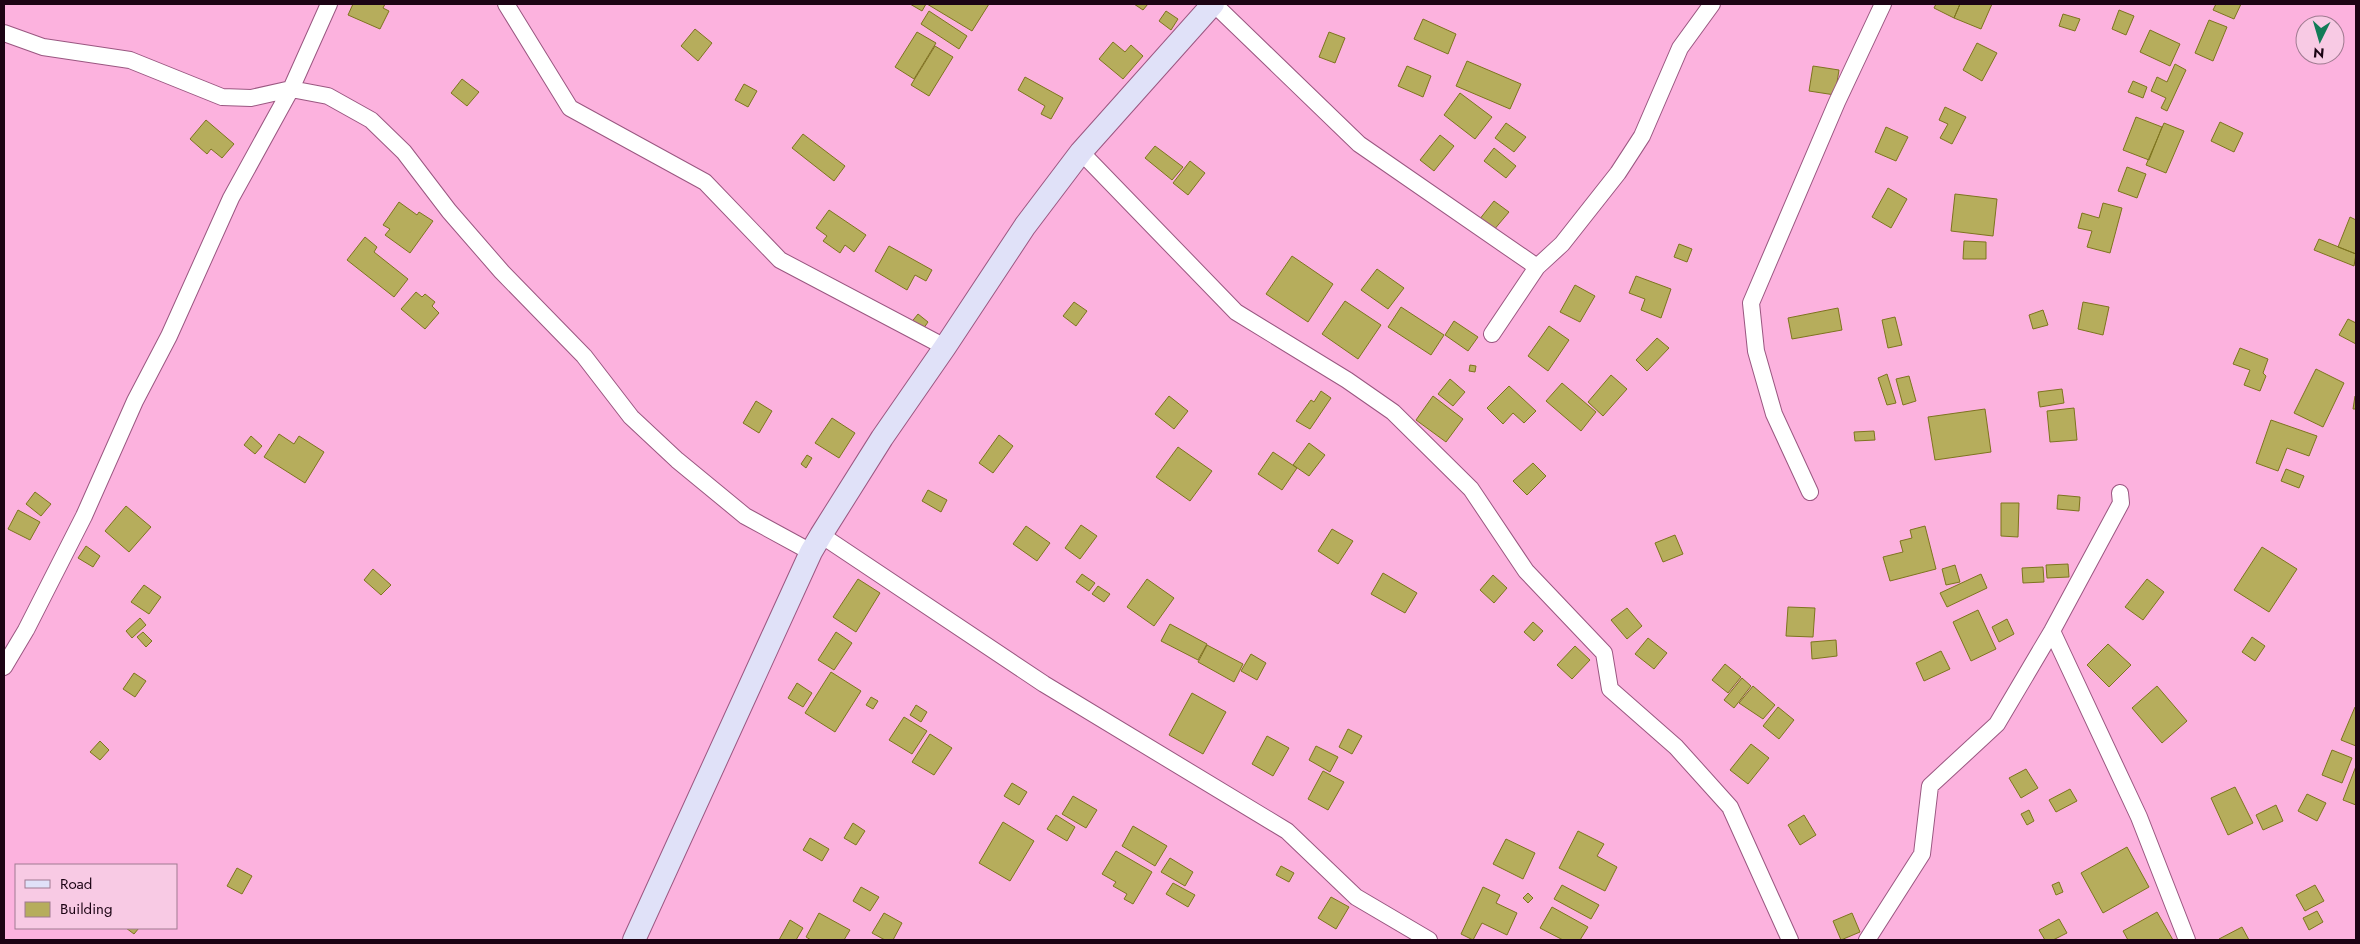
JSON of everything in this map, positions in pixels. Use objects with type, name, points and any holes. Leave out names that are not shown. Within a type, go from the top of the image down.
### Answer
[{"type":"street","points":[[4,667],[26,630],[84,516],[135,401],[169,336],[231,198],[291,90],[329,4]]},
{"type":"street","points":[[506,4],[570,108],[706,182],[780,260],[945,347]]},
{"type":"street","points":[[634,940],[816,544],[882,438],[1025,226],[1081,152],[1213,4],[1359,144],[1537,267]]},
{"type":"street","points":[[1492,334],[1537,267],[1562,244],[1618,173],[1642,136],[1680,48],[1712,4]]},
{"type":"street","points":[[1810,492],[1774,414],[1756,350],[1751,303],[1837,102],[1883,4]]},
{"type":"street","points":[[4,33],[43,47],[130,60],[175,76],[222,97],[251,98],[291,90],[328,96],[372,120],[404,152],[449,211],[502,272],[584,356],[632,417],[677,460],[744,516],[816,544],[1287,831],[1356,897],[1429,940]]},
{"type":"street","points":[[1081,152],[1236,312],[1347,380],[1393,412],[1471,489],[1526,571],[1604,652],[1610,689],[1676,747],[1730,807],[1790,940]]},
{"type":"street","points":[[1867,940],[1922,854],[1930,786],[1997,724],[2052,631],[2120,503],[2120,493]]},
{"type":"street","points":[[2052,631],[2138,817],[2187,940]]},
{"type":"building","points":[[353,4],[385,4],[383,8],[389,11],[380,29],[348,15]]},
{"type":"building","points":[[910,4],[926,4],[922,11]]},
{"type":"building","points":[[927,4],[989,4],[972,31]]},
{"type":"building","points":[[1134,4],[1148,4],[1143,10]]},
{"type":"building","points":[[1936,4],[1960,4],[1954,18],[1934,8]]},
{"type":"building","points":[[1960,4],[1992,4],[1981,29],[1954,18]]},
{"type":"building","points":[[2216,4],[2241,4],[2234,19],[2213,10]]},
{"type":"building","points":[[2119,10],[2134,16],[2126,35],[2112,29]]},
{"type":"building","points":[[929,11],[967,36],[959,49],[921,24]]},
{"type":"building","points":[[1166,11],[1178,19],[1171,30],[1159,21]]},
{"type":"building","points":[[2063,14],[2080,19],[2075,31],[2059,26]]},
{"type":"building","points":[[1423,19],[1456,34],[1448,54],[1414,39]]},
{"type":"building","points":[[2209,20],[2227,27],[2213,61],[2195,53]]},
{"type":"building","points":[[695,29],[712,43],[698,61],[681,46]]},
{"type":"building","points":[[2150,30],[2180,44],[2170,66],[2140,52]]},
{"type":"building","points":[[917,32],[936,43],[914,79],[895,67]]},
{"type":"building","points":[[1329,32],[1345,38],[1335,63],[1319,57]]},
{"type":"building","points":[[1113,42],[1125,52],[1131,45],[1143,56],[1123,79],[1099,59]]},
{"type":"building","points":[[1977,43],[1997,53],[1982,81],[1963,70]]},
{"type":"building","points":[[935,46],[953,57],[929,96],[911,85]]},
{"type":"building","points":[[1467,61],[1521,84],[1510,109],[1456,86]]},
{"type":"building","points":[[2175,64],[2186,70],[2167,111],[2161,108],[2166,98],[2151,91],[2157,77],[2167,82]]},
{"type":"building","points":[[1407,66],[1431,76],[1423,97],[1398,86]]},
{"type":"building","points":[[1813,66],[1839,70],[1835,95],[1809,91]]},
{"type":"building","points":[[1025,77],[1063,98],[1051,119],[1041,114],[1045,106],[1018,90]]},
{"type":"building","points":[[462,79],[479,92],[467,106],[451,93]]},
{"type":"building","points":[[2133,81],[2147,87],[2143,98],[2128,92]]},
{"type":"building","points":[[744,84],[757,91],[748,107],[735,100]]},
{"type":"building","points":[[1460,93],[1492,117],[1475,139],[1444,115]]},
{"type":"building","points":[[1945,107],[1966,117],[1952,144],[1940,138],[1948,124],[1939,120]]},
{"type":"building","points":[[2136,117],[2162,127],[2149,160],[2123,150]]},
{"type":"building","points":[[206,120],[234,144],[222,158],[211,149],[207,154],[190,139]]},
{"type":"building","points":[[2220,122],[2243,133],[2234,152],[2211,141]]},
{"type":"building","points":[[1506,123],[1526,137],[1514,152],[1495,138]]},
{"type":"building","points":[[2164,123],[2184,131],[2166,173],[2146,165]]},
{"type":"building","points":[[1886,127],[1908,137],[1896,161],[1875,152]]},
{"type":"building","points":[[803,134],[845,166],[834,181],[792,148]]},
{"type":"building","points":[[1440,135],[1454,146],[1434,171],[1420,160]]},
{"type":"building","points":[[1155,146],[1183,167],[1172,180],[1145,158]]},
{"type":"building","points":[[1494,148],[1516,166],[1506,178],[1484,161]]},
{"type":"building","points":[[1190,161],[1205,173],[1188,195],[1173,183]]},
{"type":"building","points":[[2127,167],[2146,174],[2137,198],[2118,191]]},
{"type":"building","points":[[1888,188],[1907,199],[1891,228],[1872,217]]},
{"type":"building","points":[[1955,194],[1997,199],[1993,236],[1951,231]]},
{"type":"building","points":[[1494,201],[1509,212],[1493,231],[1479,220]]},
{"type":"building","points":[[399,202],[417,215],[419,212],[433,221],[410,253],[385,235],[390,229],[383,225]]},
{"type":"building","points":[[2103,203],[2122,208],[2110,253],[2087,247],[2092,231],[2078,228],[2082,213],[2099,218]]},
{"type":"building","points":[[829,210],[866,235],[854,252],[845,245],[840,253],[823,241],[827,236],[816,228]]},
{"type":"building","points":[[2350,217],[2356,220],[2356,254],[2338,247]]},
{"type":"building","points":[[365,237],[377,247],[374,252],[408,279],[394,297],[347,260]]},
{"type":"building","points":[[2319,239],[2356,254],[2354,266],[2314,250]]},
{"type":"building","points":[[1964,241],[1986,242],[1986,259],[1963,259]]},
{"type":"building","points":[[1679,244],[1692,249],[1687,262],[1674,257]]},
{"type":"building","points":[[889,246],[932,270],[926,281],[915,275],[907,290],[875,271]]},
{"type":"building","points":[[1292,256],[1333,284],[1308,322],[1266,294]]},
{"type":"building","points":[[1377,269],[1404,288],[1388,309],[1361,290]]},
{"type":"building","points":[[1636,276],[1671,289],[1661,318],[1641,310],[1645,299],[1629,293]]},
{"type":"building","points":[[1575,285],[1595,296],[1580,322],[1560,312]]},
{"type":"building","points":[[416,292],[422,297],[425,294],[435,302],[432,306],[439,313],[425,329],[401,309]]},
{"type":"building","points":[[1345,301],[1381,325],[1358,359],[1322,334]]},
{"type":"building","points":[[1074,302],[1087,311],[1076,326],[1063,316]]},
{"type":"building","points":[[2083,302],[2109,307],[2103,335],[2078,329]]},
{"type":"building","points":[[1401,307],[1444,335],[1431,355],[1388,327]]},
{"type":"building","points":[[1838,308],[1842,330],[1792,339],[1788,318]]},
{"type":"building","points":[[2043,310],[2048,325],[2033,329],[2029,315]]},
{"type":"building","points":[[918,314],[928,322],[921,332],[910,324]]},
{"type":"building","points":[[1895,317],[1902,345],[1888,348],[1882,320]]},
{"type":"building","points":[[2348,319],[2356,323],[2356,344],[2339,335]]},
{"type":"building","points":[[1454,321],[1478,337],[1468,351],[1445,335]]},
{"type":"building","points":[[1549,326],[1569,340],[1548,371],[1528,356]]},
{"type":"building","points":[[1657,338],[1669,348],[1647,371],[1636,360]]},
{"type":"building","points":[[2240,348],[2268,359],[2263,373],[2266,376],[2260,391],[2244,385],[2250,370],[2233,364]]},
{"type":"building","points":[[1470,365],[1476,366],[1475,372],[1469,371]]},
{"type":"building","points":[[2316,369],[2344,383],[2323,427],[2294,413]]},
{"type":"building","points":[[1887,374],[1896,403],[1887,405],[1878,378]]},
{"type":"building","points":[[1611,375],[1627,389],[1603,416],[1588,402]]},
{"type":"building","points":[[1909,376],[1916,401],[1903,405],[1896,379]]},
{"type":"building","points":[[1450,379],[1465,392],[1453,406],[1438,394]]},
{"type":"building","points":[[1562,383],[1596,412],[1581,431],[1546,401]]},
{"type":"building","points":[[1509,386],[1536,411],[1524,423],[1513,413],[1503,424],[1487,408]]},
{"type":"building","points":[[2062,389],[2064,403],[2040,407],[2038,392]]},
{"type":"building","points":[[1321,391],[1331,398],[1310,429],[1296,421],[1311,400],[1314,402]]},
{"type":"building","points":[[1169,396],[1188,411],[1174,429],[1155,414]]},
{"type":"building","points":[[1433,396],[1463,419],[1446,442],[1416,420]]},
{"type":"building","points":[[2355,396],[2356,409],[2353,409]]},
{"type":"building","points":[[756,401],[772,411],[759,433],[743,423]]},
{"type":"building","points":[[2074,408],[2077,440],[2050,442],[2047,411]]},
{"type":"building","points":[[1985,409],[1991,452],[1935,460],[1928,417]]},
{"type":"building","points":[[832,418],[855,433],[839,458],[815,443]]},
{"type":"building","points":[[2271,420],[2317,436],[2309,456],[2287,448],[2278,471],[2256,463]]},
{"type":"building","points":[[1874,431],[1875,440],[1855,441],[1854,432]]},
{"type":"building","points":[[279,434],[294,444],[299,436],[324,452],[305,483],[264,457]]},
{"type":"building","points":[[999,435],[1013,446],[993,473],[979,463]]},
{"type":"building","points":[[251,436],[262,446],[255,454],[244,445]]},
{"type":"building","points":[[1309,443],[1325,455],[1309,476],[1293,465]]},
{"type":"building","points":[[1178,447],[1212,471],[1190,501],[1156,477]]},
{"type":"building","points":[[1273,452],[1297,468],[1282,490],[1258,474]]},
{"type":"building","points":[[807,455],[812,458],[806,468],[801,464]]},
{"type":"building","points":[[1533,463],[1546,476],[1527,495],[1513,481]]},
{"type":"building","points":[[2286,469],[2304,476],[2299,488],[2281,481]]},
{"type":"building","points":[[928,490],[947,500],[941,512],[922,501]]},
{"type":"building","points":[[35,492],[51,504],[41,516],[26,504]]},
{"type":"building","points":[[2058,495],[2080,497],[2079,511],[2057,509]]},
{"type":"building","points":[[2001,503],[2019,503],[2018,537],[2001,536]]},
{"type":"building","points":[[126,506],[151,527],[129,552],[105,531]]},
{"type":"building","points":[[18,510],[40,522],[30,540],[8,529]]},
{"type":"building","points":[[1081,525],[1097,536],[1080,559],[1065,548]]},
{"type":"building","points":[[1026,526],[1050,543],[1037,561],[1013,544]]},
{"type":"building","points":[[1925,526],[1936,569],[1890,581],[1883,557],[1903,552],[1900,541],[1912,538],[1910,530]]},
{"type":"building","points":[[1332,529],[1353,541],[1338,564],[1318,551]]},
{"type":"building","points":[[1675,535],[1683,554],[1663,562],[1655,543]]},
{"type":"building","points":[[86,546],[100,556],[93,567],[78,558]]},
{"type":"building","points":[[2262,547],[2297,569],[2269,612],[2234,590]]},
{"type":"building","points":[[2068,564],[2069,577],[2047,578],[2046,565]]},
{"type":"building","points":[[1955,565],[1960,582],[1946,585],[1942,569]]},
{"type":"building","points":[[2043,567],[2044,582],[2023,583],[2022,568]]},
{"type":"building","points":[[373,569],[391,585],[381,595],[364,580]]},
{"type":"building","points":[[1383,573],[1417,593],[1405,613],[1371,594]]},
{"type":"building","points":[[1082,574],[1095,583],[1089,591],[1076,582]]},
{"type":"building","points":[[1981,574],[1987,588],[1947,607],[1940,593]]},
{"type":"building","points":[[1493,575],[1507,588],[1494,603],[1480,590]]},
{"type":"building","points":[[858,579],[880,593],[856,632],[833,617]]},
{"type":"building","points":[[1147,579],[1174,598],[1154,626],[1127,607]]},
{"type":"building","points":[[2147,579],[2164,592],[2143,620],[2125,607]]},
{"type":"building","points":[[144,585],[161,597],[149,614],[131,602]]},
{"type":"building","points":[[1098,586],[1110,594],[1104,602],[1092,594]]},
{"type":"building","points":[[1788,607],[1815,608],[1813,637],[1786,636]]},
{"type":"building","points":[[1627,608],[1642,626],[1627,639],[1611,620]]},
{"type":"building","points":[[1978,610],[1996,649],[1971,661],[1953,622]]},
{"type":"building","points":[[140,618],[146,625],[132,638],[126,631]]},
{"type":"building","points":[[2007,619],[2014,634],[1999,642],[1992,627]]},
{"type":"building","points":[[1533,622],[1543,631],[1534,641],[1524,632]]},
{"type":"building","points":[[1170,624],[1207,644],[1198,660],[1161,641]]},
{"type":"building","points":[[143,632],[152,641],[146,647],[137,637]]},
{"type":"building","points":[[836,632],[852,643],[834,670],[818,660]]},
{"type":"building","points":[[2252,637],[2265,646],[2255,661],[2242,652]]},
{"type":"building","points":[[1648,638],[1667,653],[1654,669],[1635,654]]},
{"type":"building","points":[[1836,640],[1837,656],[1812,659],[1811,642]]},
{"type":"building","points":[[2108,644],[2131,665],[2109,687],[2087,665]]},
{"type":"building","points":[[1207,645],[1243,664],[1234,682],[1198,662]]},
{"type":"building","points":[[1575,646],[1590,660],[1572,679],[1557,665]]},
{"type":"building","points":[[1941,651],[1950,669],[1924,681],[1916,663]]},
{"type":"building","points":[[1251,654],[1266,663],[1257,680],[1241,671]]},
{"type":"building","points":[[1725,664],[1741,677],[1728,693],[1712,680]]},
{"type":"building","points":[[831,672],[861,691],[835,732],[805,713]]},
{"type":"building","points":[[134,673],[146,681],[135,697],[123,689]]},
{"type":"building","points":[[1742,678],[1751,686],[1734,708],[1724,700]]},
{"type":"building","points":[[797,683],[812,693],[803,707],[788,698]]},
{"type":"building","points":[[1753,686],[1775,705],[1763,719],[1739,703]]},
{"type":"building","points":[[2157,686],[2187,721],[2162,743],[2132,708]]},
{"type":"building","points":[[1192,693],[1226,712],[1203,754],[1169,735]]},
{"type":"building","points":[[871,697],[878,701],[873,709],[866,705]]},
{"type":"building","points":[[916,705],[927,712],[921,722],[910,715]]},
{"type":"building","points":[[1778,707],[1794,720],[1779,739],[1763,726]]},
{"type":"building","points":[[2356,707],[2356,746],[2341,740]]},
{"type":"building","points":[[904,717],[927,731],[912,754],[889,740]]},
{"type":"building","points":[[1348,729],[1362,736],[1352,754],[1339,747]]},
{"type":"building","points":[[930,734],[952,748],[934,775],[912,762]]},
{"type":"building","points":[[1267,736],[1289,748],[1273,776],[1252,764]]},
{"type":"building","points":[[100,741],[109,750],[100,760],[90,752]]},
{"type":"building","points":[[1751,744],[1769,758],[1748,784],[1730,770]]},
{"type":"building","points":[[1316,746],[1338,757],[1330,772],[1309,760]]},
{"type":"building","points":[[2332,750],[2352,758],[2342,783],[2322,775]]},
{"type":"building","points":[[2356,766],[2356,805],[2343,800]]},
{"type":"building","points":[[2026,769],[2038,788],[2021,798],[2009,778]]},
{"type":"building","points":[[1323,771],[1344,782],[1328,810],[1308,799]]},
{"type":"building","points":[[1012,783],[1027,792],[1019,805],[1004,796]]},
{"type":"building","points":[[2235,787],[2253,823],[2228,835],[2211,798]]},
{"type":"building","points":[[2070,789],[2077,801],[2056,812],[2049,800]]},
{"type":"building","points":[[2307,794],[2326,803],[2317,821],[2298,811]]},
{"type":"building","points":[[1073,796],[1097,810],[1086,828],[1062,814]]},
{"type":"building","points":[[2276,805],[2283,821],[2263,830],[2256,815]]},
{"type":"building","points":[[2029,810],[2034,821],[2027,825],[2021,814]]},
{"type":"building","points":[[1056,815],[1075,827],[1067,841],[1047,829]]},
{"type":"building","points":[[1804,815],[1816,835],[1800,845],[1788,825]]},
{"type":"building","points":[[1003,822],[1034,841],[1010,881],[979,863]]},
{"type":"building","points":[[853,823],[865,831],[856,845],[844,838]]},
{"type":"building","points":[[1133,826],[1167,846],[1155,866],[1122,846]]},
{"type":"building","points":[[1578,831],[1604,844],[1597,856],[1617,867],[1605,891],[1559,868]]},
{"type":"building","points":[[810,838],[829,849],[822,861],[803,850]]},
{"type":"building","points":[[1506,839],[1535,853],[1523,879],[1493,864]]},
{"type":"building","points":[[2127,847],[2149,887],[2103,913],[2081,873]]},
{"type":"building","points":[[1116,851],[1152,872],[1133,904],[1124,899],[1127,894],[1113,886],[1116,882],[1102,874]]},
{"type":"building","points":[[1170,858],[1193,872],[1185,886],[1161,872]]},
{"type":"building","points":[[1281,866],[1294,873],[1289,882],[1276,875]]},
{"type":"building","points":[[237,868],[252,876],[242,894],[227,886]]},
{"type":"building","points":[[2059,882],[2063,892],[2056,895],[2052,885]]},
{"type":"building","points":[[1173,883],[1195,895],[1188,907],[1166,894]]},
{"type":"building","points":[[1562,885],[1599,905],[1591,919],[1554,899]]},
{"type":"building","points":[[2315,885],[2324,901],[2305,911],[2296,895]]},
{"type":"building","points":[[861,887],[879,897],[870,911],[853,901]]},
{"type":"building","points":[[1483,887],[1500,895],[1496,903],[1517,913],[1507,935],[1482,923],[1473,940],[1461,934]]},
{"type":"building","points":[[1528,893],[1533,898],[1528,903],[1523,898]]},
{"type":"building","points":[[1331,897],[1349,907],[1336,929],[1318,918]]},
{"type":"building","points":[[1552,907],[1588,927],[1580,940],[1563,940],[1540,928]]},
{"type":"building","points":[[2317,911],[2323,922],[2309,930],[2303,918]]},
{"type":"building","points":[[2157,912],[2173,940],[2128,940],[2123,931]]},
{"type":"building","points":[[819,913],[850,930],[844,940],[811,940],[806,937]]},
{"type":"building","points":[[884,913],[902,923],[893,940],[885,940],[872,933]]},
{"type":"building","points":[[1852,913],[1860,932],[1841,940],[1833,921]]},
{"type":"building","points":[[2059,919],[2067,933],[2053,940],[2045,940],[2039,930]]},
{"type":"building","points":[[790,920],[803,928],[796,940],[779,940]]},
{"type":"building","points":[[2242,927],[2249,940],[2219,939]]},
{"type":"building","points":[[127,929],[138,929],[134,934]]}]
